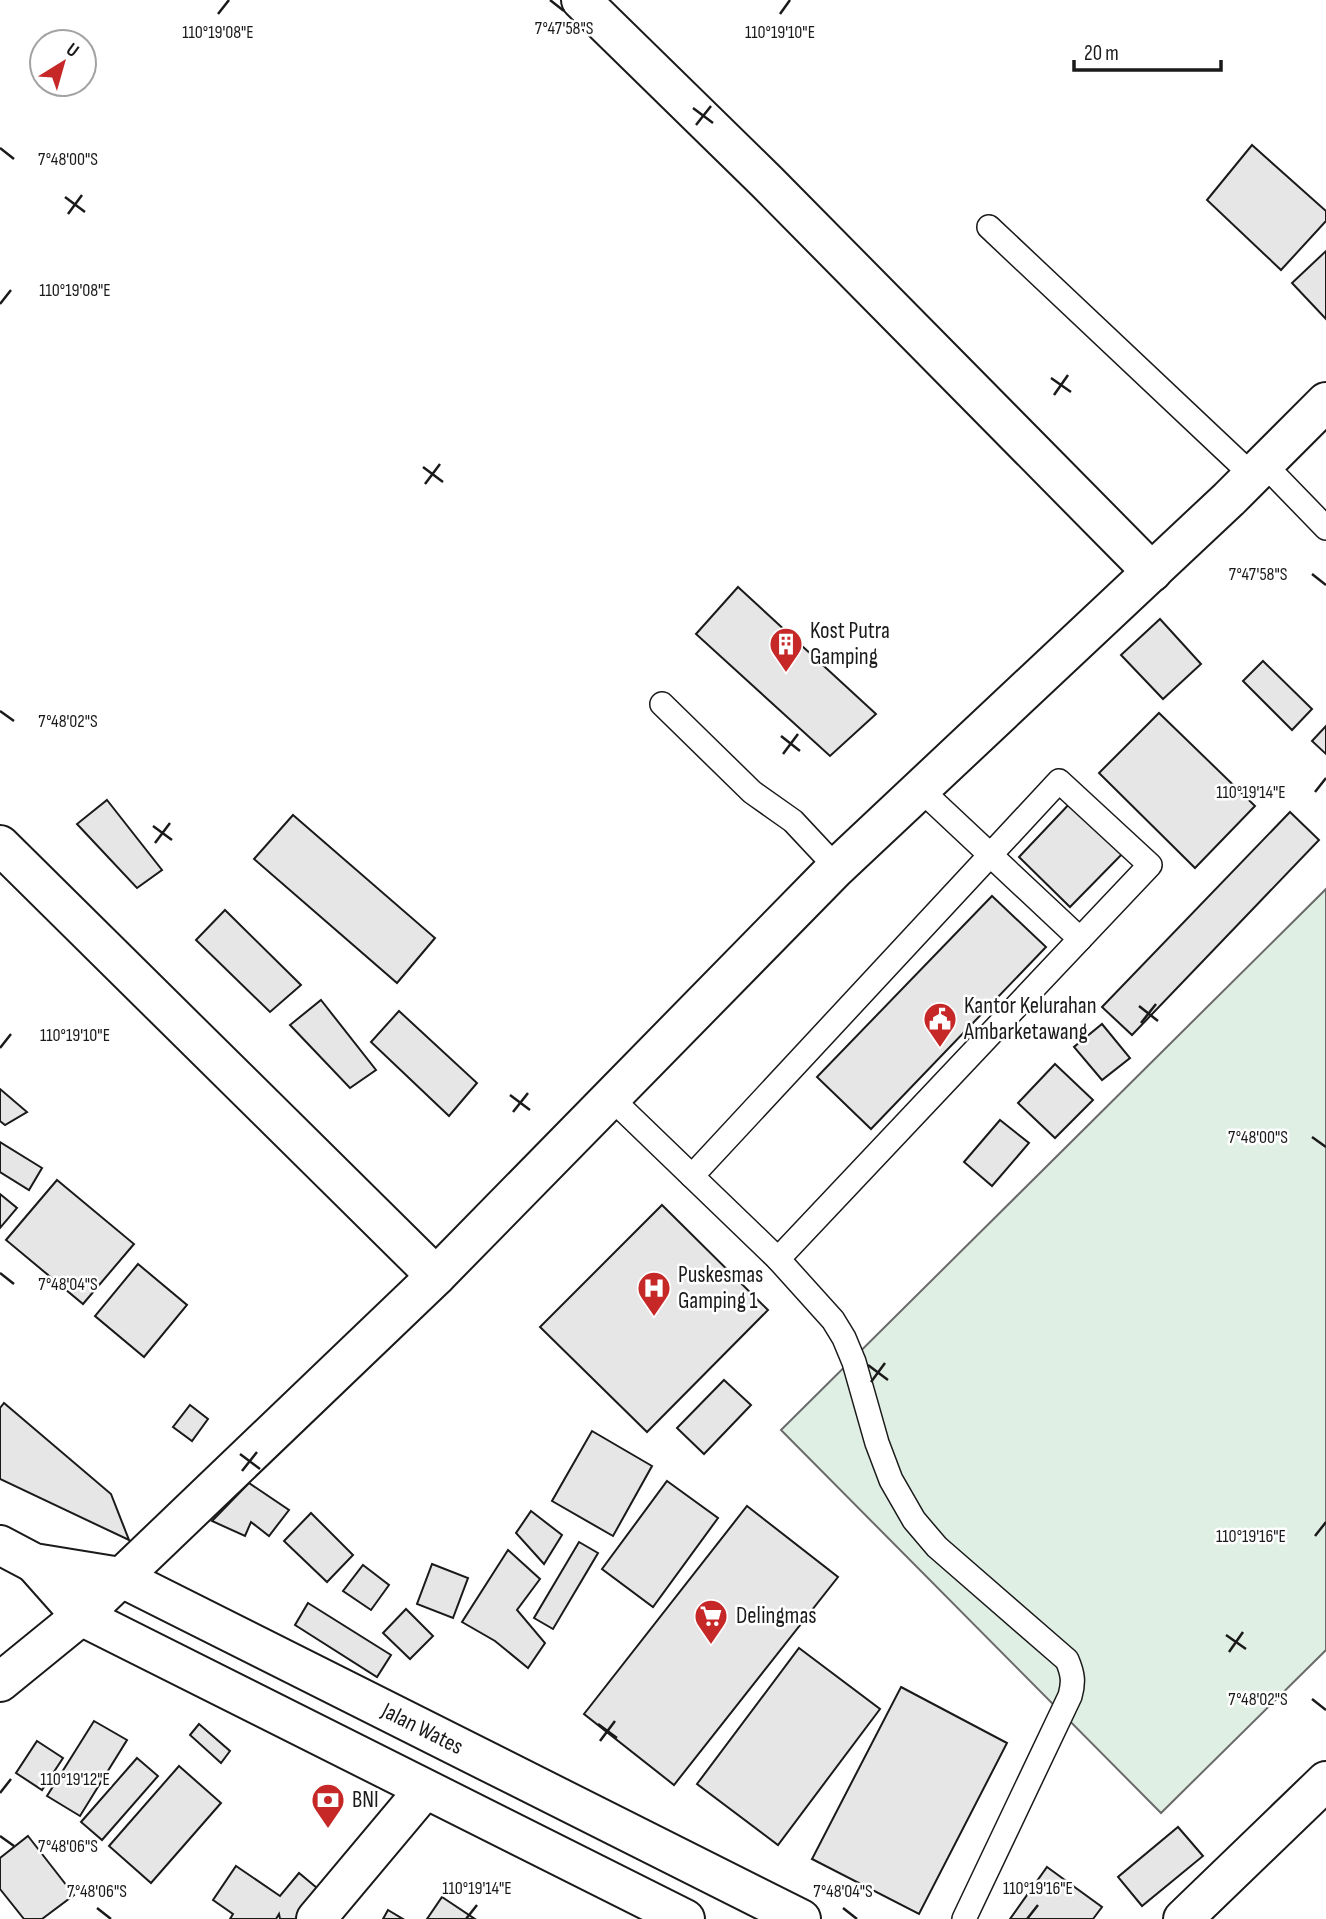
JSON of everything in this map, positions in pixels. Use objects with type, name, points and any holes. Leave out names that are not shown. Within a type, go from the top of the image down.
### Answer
[{"type":"main road","points":[[581,0],[767,182],[1152,572]]},
{"type":"main road","points":[[0,1682],[81,1616],[436,1276],[837,868],[1152,572],[1326,402]]},
{"type":"main road","points":[[0,845],[436,1276]]},
{"type":"main road","name":"Jalan Wates","points":[[0,1545],[34,1563],[120,1577],[801,1919]]},
{"type":"main road","name":"Jalan Wates","points":[[34,1563],[81,1616],[685,1919]]},
{"type":"main road","points":[[1182,1919],[1326,1781]]},
{"type":"main road","points":[[316,1919],[425,1789]]},
{"type":"lane","points":[[989,227],[1326,528]]},
{"type":"lane","points":[[662,704],[752,792],[793,821],[837,868]]},
{"type":"lane","points":[[692,1176],[1059,781],[1150,865],[778,1259]]},
{"type":"lane","points":[[920,789],[1080,939]]},
{"type":"lane","points":[[612,1099],[778,1259],[833,1320],[854,1362],[891,1480],[914,1520],[937,1547],[1068,1660],[1074,1684],[1070,1696],[964,1919]]},
{"type":"green space","points":[[1326,889],[1326,1650],[1161,1813],[781,1430]]},
{"type":"building","points":[[1252,145],[1326,211],[1326,221],[1281,270],[1207,200]]},
{"type":"building","points":[[1326,251],[1326,319],[1292,283]]},
{"type":"building","name":"Kost Putra Gamping","points":[[738,587],[876,714],[830,756],[696,634]]},
{"type":"building","points":[[1160,619],[1201,664],[1163,699],[1121,655]]},
{"type":"building","points":[[1263,661],[1312,709],[1292,730],[1243,681]]},
{"type":"building","points":[[1159,713],[1255,806],[1195,868],[1099,773]]},
{"type":"building","points":[[1326,726],[1326,754],[1312,741]]},
{"type":"building","points":[[107,800],[162,870],[137,888],[77,824]]},
{"type":"building","points":[[1073,800],[1126,850],[1070,907],[1019,857]]},
{"type":"building","points":[[1290,812],[1319,840],[1132,1035],[1102,1007]]},
{"type":"building","points":[[293,815],[435,938],[397,983],[254,859]]},
{"type":"building","points":[[992,896],[1046,947],[871,1129],[817,1077]]},
{"type":"building","points":[[225,910],[301,985],[270,1012],[196,940]]},
{"type":"building","points":[[321,1000],[376,1070],[350,1088],[290,1025]]},
{"type":"building","points":[[399,1011],[477,1083],[449,1116],[371,1042]]},
{"type":"building","points":[[1102,1024],[1130,1058],[1102,1080],[1074,1047]]},
{"type":"building","points":[[1055,1064],[1093,1100],[1055,1138],[1018,1103]]},
{"type":"building","points":[[0,1089],[27,1112],[5,1125],[0,1121]]},
{"type":"building","points":[[1000,1120],[1029,1143],[992,1186],[964,1162]]},
{"type":"building","points":[[0,1142],[42,1168],[29,1190],[0,1172]]},
{"type":"building","points":[[57,1180],[134,1244],[83,1304],[6,1240]]},
{"type":"building","points":[[0,1194],[17,1208],[0,1228]]},
{"type":"building","name":"Puskesmas Gamping 1","points":[[662,1205],[768,1310],[647,1432],[540,1327]]},
{"type":"building","points":[[138,1264],[187,1305],[144,1357],[95,1316]]},
{"type":"building","points":[[724,1380],[751,1405],[704,1454],[677,1428]]},
{"type":"building","points":[[4,1403],[111,1494],[129,1540],[0,1479],[0,1408]]},
{"type":"building","points":[[190,1405],[208,1419],[192,1441],[173,1427]]},
{"type":"building","points":[[592,1431],[652,1466],[613,1536],[552,1501]]},
{"type":"building","points":[[667,1481],[718,1518],[653,1607],[602,1569]]},
{"type":"building","points":[[249,1483],[289,1510],[269,1536],[251,1522],[245,1536],[212,1521]]},
{"type":"building","name":"Delingmas","points":[[747,1506],[838,1577],[674,1785],[584,1714]]},
{"type":"building","points":[[531,1511],[562,1535],[544,1564],[516,1533]]},
{"type":"building","points":[[311,1513],[353,1555],[327,1582],[284,1541]]},
{"type":"building","points":[[579,1542],[598,1553],[553,1629],[534,1618]]},
{"type":"building","points":[[508,1550],[540,1579],[517,1610],[545,1643],[528,1668],[495,1641],[462,1622]]},
{"type":"building","points":[[432,1564],[468,1578],[453,1618],[417,1604]]},
{"type":"building","points":[[363,1565],[389,1585],[371,1610],[343,1591]]},
{"type":"building","points":[[308,1603],[391,1655],[377,1677],[295,1625]]},
{"type":"building","points":[[406,1609],[433,1636],[410,1659],[383,1633]]},
{"type":"building","points":[[799,1648],[880,1709],[778,1845],[697,1784]]},
{"type":"building","points":[[901,1687],[1007,1743],[919,1914],[812,1859]]},
{"type":"building","points":[[94,1721],[127,1740],[80,1816],[47,1796]]},
{"type":"building","points":[[199,1724],[230,1751],[221,1763],[190,1735]]},
{"type":"building","points":[[37,1741],[63,1758],[42,1790],[16,1773]]},
{"type":"building","points":[[137,1758],[158,1776],[102,1840],[81,1822]]},
{"type":"building","points":[[179,1766],[221,1803],[151,1883],[109,1846]]},
{"type":"building","points":[[1178,1827],[1203,1856],[1142,1906],[1118,1877]]},
{"type":"building","points":[[28,1836],[74,1895],[42,1919],[24,1919],[0,1889],[0,1858]]},
{"type":"building","points":[[236,1866],[280,1896],[299,1873],[323,1893],[296,1919],[280,1919],[279,1914],[276,1919],[230,1919],[233,1914],[213,1900]]},
{"type":"building","points":[[1047,1867],[1102,1907],[1093,1919],[1010,1919]]},
{"type":"building","points":[[442,1897],[475,1919],[427,1919]]},
{"type":"building","points":[[388,1910],[403,1919],[383,1919]]},
{"type":"place","name":"Kost Putra Gamping","points":[[786,674]]},
{"type":"place","name":"Kantor Kelurahan Ambarketawang","points":[[940,1049]]},
{"type":"place","name":"Puskesmas Gamping 1","points":[[654,1318]]},
{"type":"place","name":"Delingmas","points":[[711,1646]]},
{"type":"place","name":"BNI","points":[[328,1830]]}]
